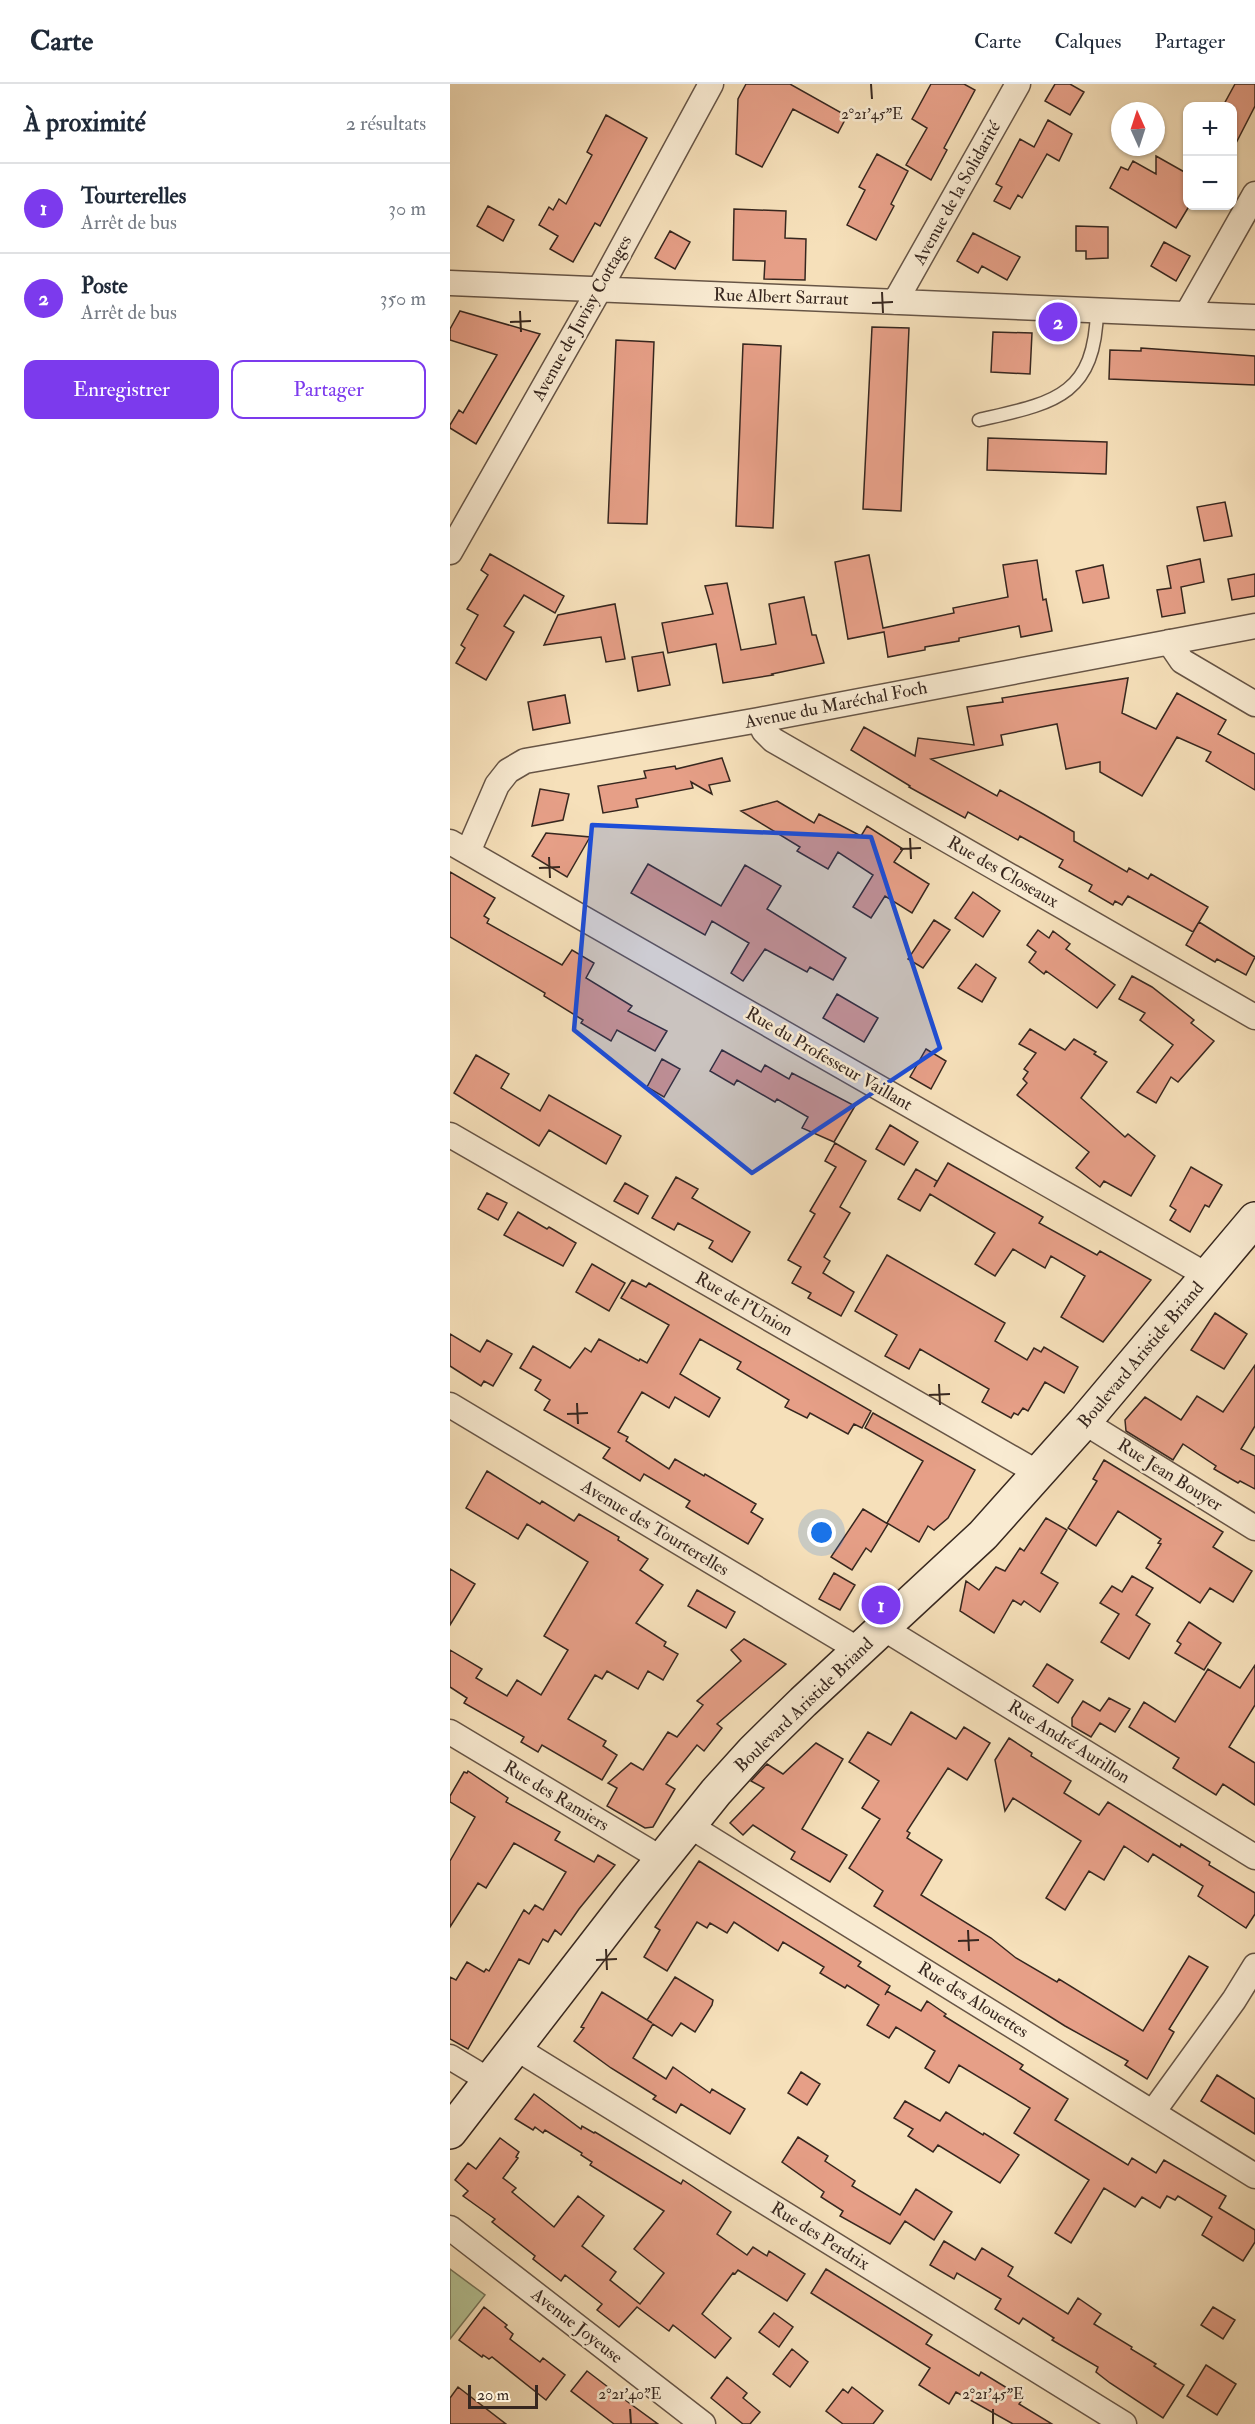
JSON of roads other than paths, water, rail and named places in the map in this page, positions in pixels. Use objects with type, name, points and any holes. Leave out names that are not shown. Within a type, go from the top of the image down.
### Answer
[{"type":"main road","name":"Boulevard Aristide Briand","points":[[450,2132],[662,1859],[753,1751],[983,1535],[1084,1422],[1255,1219]]},
{"type":"street","name":"Avenue de Juvisy Cottages","points":[[450,552],[711,84]]},
{"type":"street","name":"Avenue de la Solidarité","points":[[895,302],[1018,84]]},
{"type":"street","points":[[1187,314],[1255,194]]},
{"type":"street","name":"Rue Albert Sarraut","points":[[450,283],[1255,317]]},
{"type":"street","name":"Avenue du Maréchal Foch","points":[[459,847],[497,785],[508,771],[525,761],[759,720],[1255,626]]},
{"type":"street","points":[[1169,642],[1182,661],[1255,704]]},
{"type":"street","name":"Rue des Closeaux","points":[[759,720],[764,731],[773,740],[1255,1017]]},
{"type":"street","name":"Rue du Professeur Vaillant","points":[[459,847],[1208,1276]]},
{"type":"street","name":"Rue de l'Union","points":[[450,1135],[1038,1473]]},
{"type":"street","name":"Avenue des Tourterelles","points":[[450,1405],[859,1650]]},
{"type":"street","name":"Rue Jean Bouyer","points":[[1084,1422],[1255,1528]]},
{"type":"street","name":"Rue André Aurillon","points":[[883,1628],[1255,1857]]},
{"type":"street","name":"Rue des Ramiers","points":[[450,1732],[662,1859]]},
{"type":"street","name":"Rue des Alouettes","points":[[690,1826],[1255,2176]]},
{"type":"street","points":[[1153,2112],[1234,2000],[1255,1966]]},
{"type":"street","name":"Rue des Perdrix","points":[[516,2048],[1124,2424]]},
{"type":"street","points":[[450,2057],[490,2081]]},
{"type":"street","name":"Avenue Joyeuse","points":[[450,2228],[703,2424]]},
{"type":"lane","points":[[979,420],[1020,410],[1067,393],[1081,378],[1089,361],[1097,310]]},
{"type":"place","name":"Poste","points":[[1058,322]]},
{"type":"place","name":"Tourterelles","points":[[881,1605]]}]
